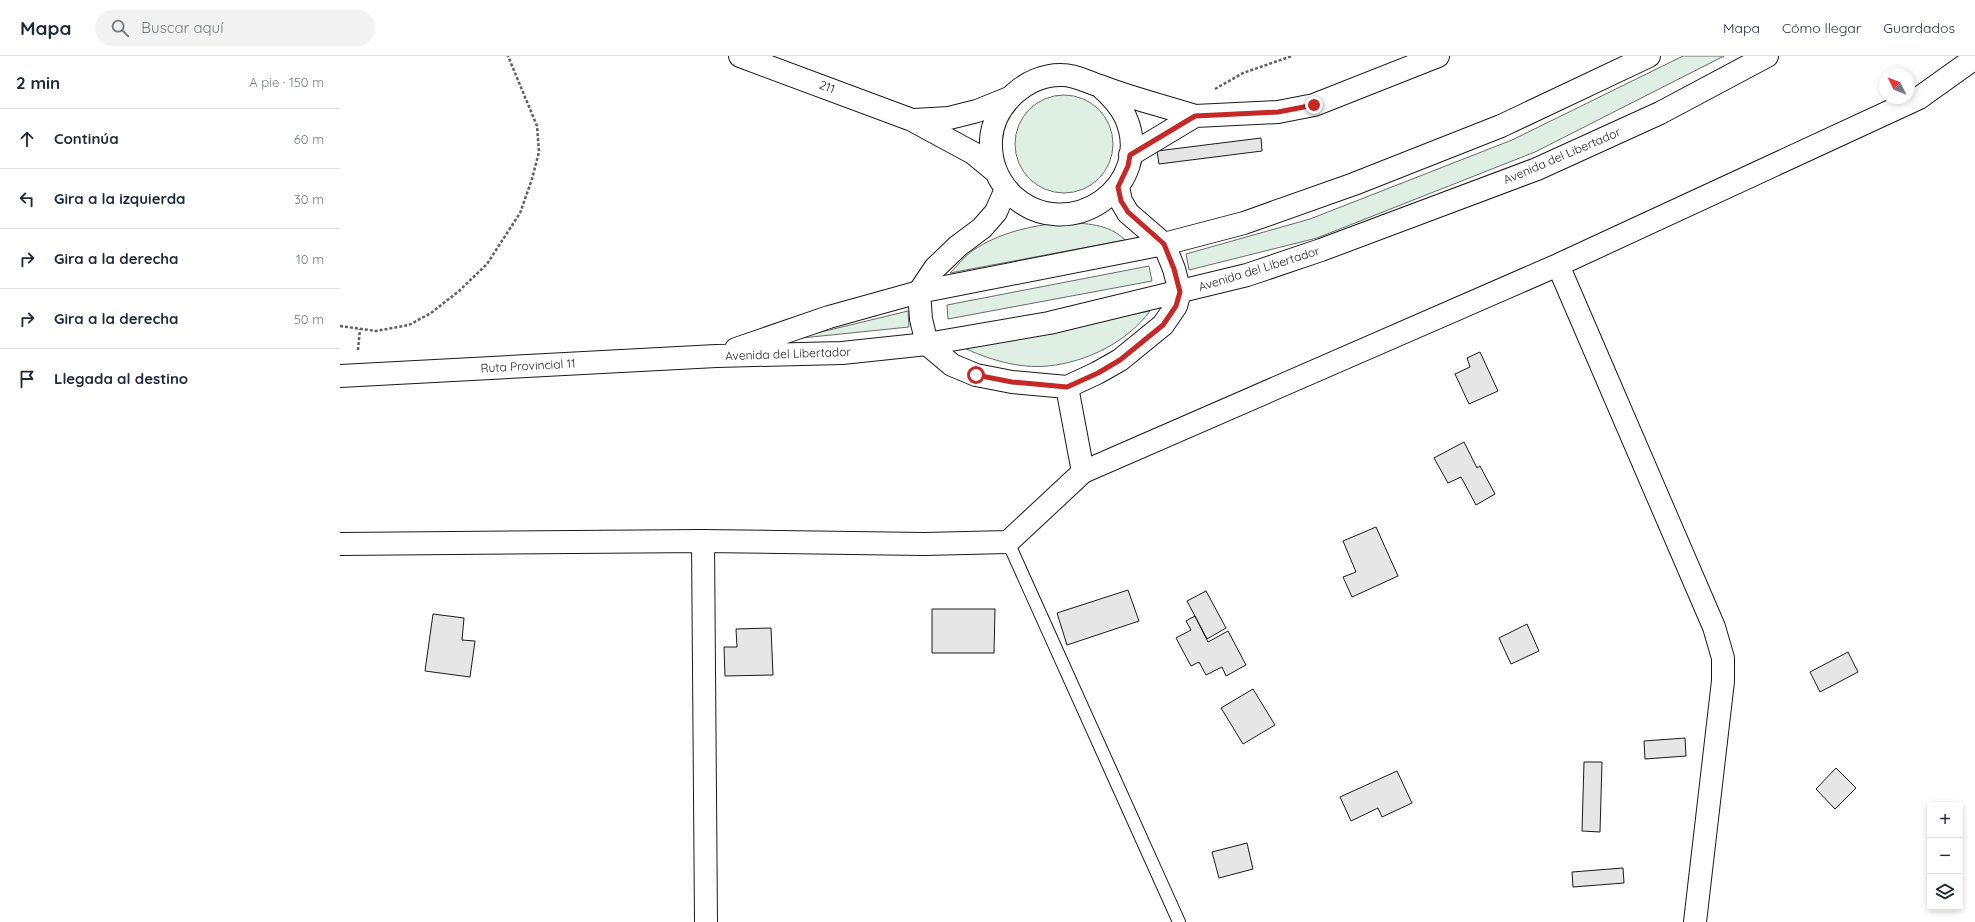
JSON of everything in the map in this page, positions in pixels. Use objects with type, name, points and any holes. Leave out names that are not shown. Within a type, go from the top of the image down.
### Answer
[{"type":"street","name":"211","points":[[740,56],[912,120],[973,153],[1001,181]]},
{"type":"street","points":[[1100,86],[1114,100],[1125,116],[1130,135],[1130,155],[1128,166],[1118,187],[1101,202],[1081,212],[1058,215],[1039,212],[1021,203],[1001,181],[991,153],[992,133],[998,114],[1009,98],[1025,85],[1043,78],[1056,76],[1081,78],[1100,86],[1195,116],[1278,112],[1314,105],[1438,56]]},
{"type":"street","name":"Avenida del Libertador","points":[[716,356],[829,317],[920,292],[1164,244],[1244,223],[1354,184],[1501,126],[1649,56]]},
{"type":"street","name":"Avenida del Libertador","points":[[716,356],[842,353],[927,344],[1049,323],[1180,292],[1247,274],[1321,250],[1537,169],[1660,112],[1767,56]]},
{"type":"street","points":[[340,544],[703,541],[924,544],[1008,542],[1083,472],[1558,265],[1919,98],[1950,66],[1975,58]]},
{"type":"street","name":"211","points":[[912,120],[949,118],[977,111],[1009,98]]},
{"type":"street","points":[[1130,155],[1195,116]]},
{"type":"street","points":[[1001,181],[996,212],[982,228],[958,246],[935,268],[920,292],[921,319],[927,344],[952,365],[976,375],[1012,382],[1067,387],[1098,373],[1120,360],[1163,325],[1176,306],[1180,292],[1174,269],[1164,244],[1128,212],[1121,201],[1118,187]]},
{"type":"street","points":[[1558,265],[1714,627],[1723,658],[1723,681],[1695,922]]},
{"type":"street","name":"Ruta Provincial 11","points":[[340,376],[716,356]]},
{"type":"street","points":[[1067,387],[1083,472]]},
{"type":"street","points":[[703,541],[706,922]]},
{"type":"lane","points":[[1008,542],[1179,922]]},
{"type":"path","points":[[340,326],[376,331],[409,324],[431,313],[459,291],[487,264],[520,213],[532,179],[539,152],[537,126],[508,56]]},
{"type":"path","points":[[1212,92],[1243,73],[1292,56]]},
{"type":"green space","points":[[1683,56],[1724,56],[1535,152],[1317,238],[1189,270],[1186,254],[1310,219],[1512,140]]},
{"type":"green space","points":[[1064,95],[1083,99],[1099,109],[1109,125],[1113,144],[1109,163],[1099,179],[1083,189],[1064,193],[1045,189],[1029,179],[1019,163],[1015,144],[1019,125],[1029,109],[1045,99]]},
{"type":"green space","points":[[1064,222],[1104,227],[1118,234],[1125,240],[950,273],[972,251],[994,239],[1028,228]]},
{"type":"green space","points":[[1149,266],[1152,281],[948,319],[947,305]]},
{"type":"green space","points":[[908,311],[909,327],[792,339]]},
{"type":"green space","points":[[1150,311],[1130,332],[1105,349],[1063,364],[1037,367],[1026,366],[993,359],[962,347]]},
{"type":"building","points":[[1261,138],[1262,151],[1159,164],[1157,151]]},
{"type":"building","points":[[1480,352],[1498,391],[1469,404],[1455,374],[1470,367],[1467,358]]},
{"type":"building","points":[[1464,442],[1477,468],[1480,466],[1495,494],[1476,505],[1461,477],[1448,483],[1434,458]]},
{"type":"building","points":[[1376,527],[1398,576],[1352,597],[1343,577],[1356,572],[1343,541]]},
{"type":"building","points":[[1128,590],[1139,621],[1067,645],[1057,613]]},
{"type":"building","points":[[1206,591],[1226,628],[1207,639],[1187,601]]},
{"type":"building","points":[[932,609],[995,609],[994,653],[932,653]]},
{"type":"building","points":[[433,614],[464,618],[462,640],[475,641],[470,677],[425,671]]},
{"type":"building","points":[[1195,616],[1208,642],[1228,631],[1246,665],[1226,676],[1222,667],[1206,675],[1199,662],[1191,666],[1176,638],[1191,630],[1186,621]]},
{"type":"building","points":[[1527,624],[1539,651],[1511,664],[1499,638]]},
{"type":"building","points":[[771,628],[773,675],[725,676],[724,647],[737,647],[736,629]]},
{"type":"building","points":[[1848,652],[1858,672],[1820,692],[1810,672]]},
{"type":"building","points":[[1253,689],[1275,725],[1243,744],[1221,708]]},
{"type":"building","points":[[1685,738],[1686,756],[1645,759],[1644,741]]},
{"type":"building","points":[[1584,762],[1602,762],[1600,832],[1582,831]]},
{"type":"building","points":[[1836,768],[1856,788],[1835,809],[1816,789]]},
{"type":"building","points":[[1397,771],[1412,803],[1382,817],[1378,808],[1351,821],[1340,797]]},
{"type":"building","points":[[1247,843],[1253,869],[1219,878],[1212,852]]},
{"type":"building","points":[[1623,868],[1624,883],[1573,887],[1572,872]]},
{"type":"route","points":[[976,375],[1012,382],[1067,387],[1098,373],[1120,360],[1163,325],[1176,306],[1180,292],[1174,269],[1164,244],[1128,212],[1121,201],[1118,187],[1128,166],[1130,155],[1195,116],[1278,112],[1314,105]]}]
